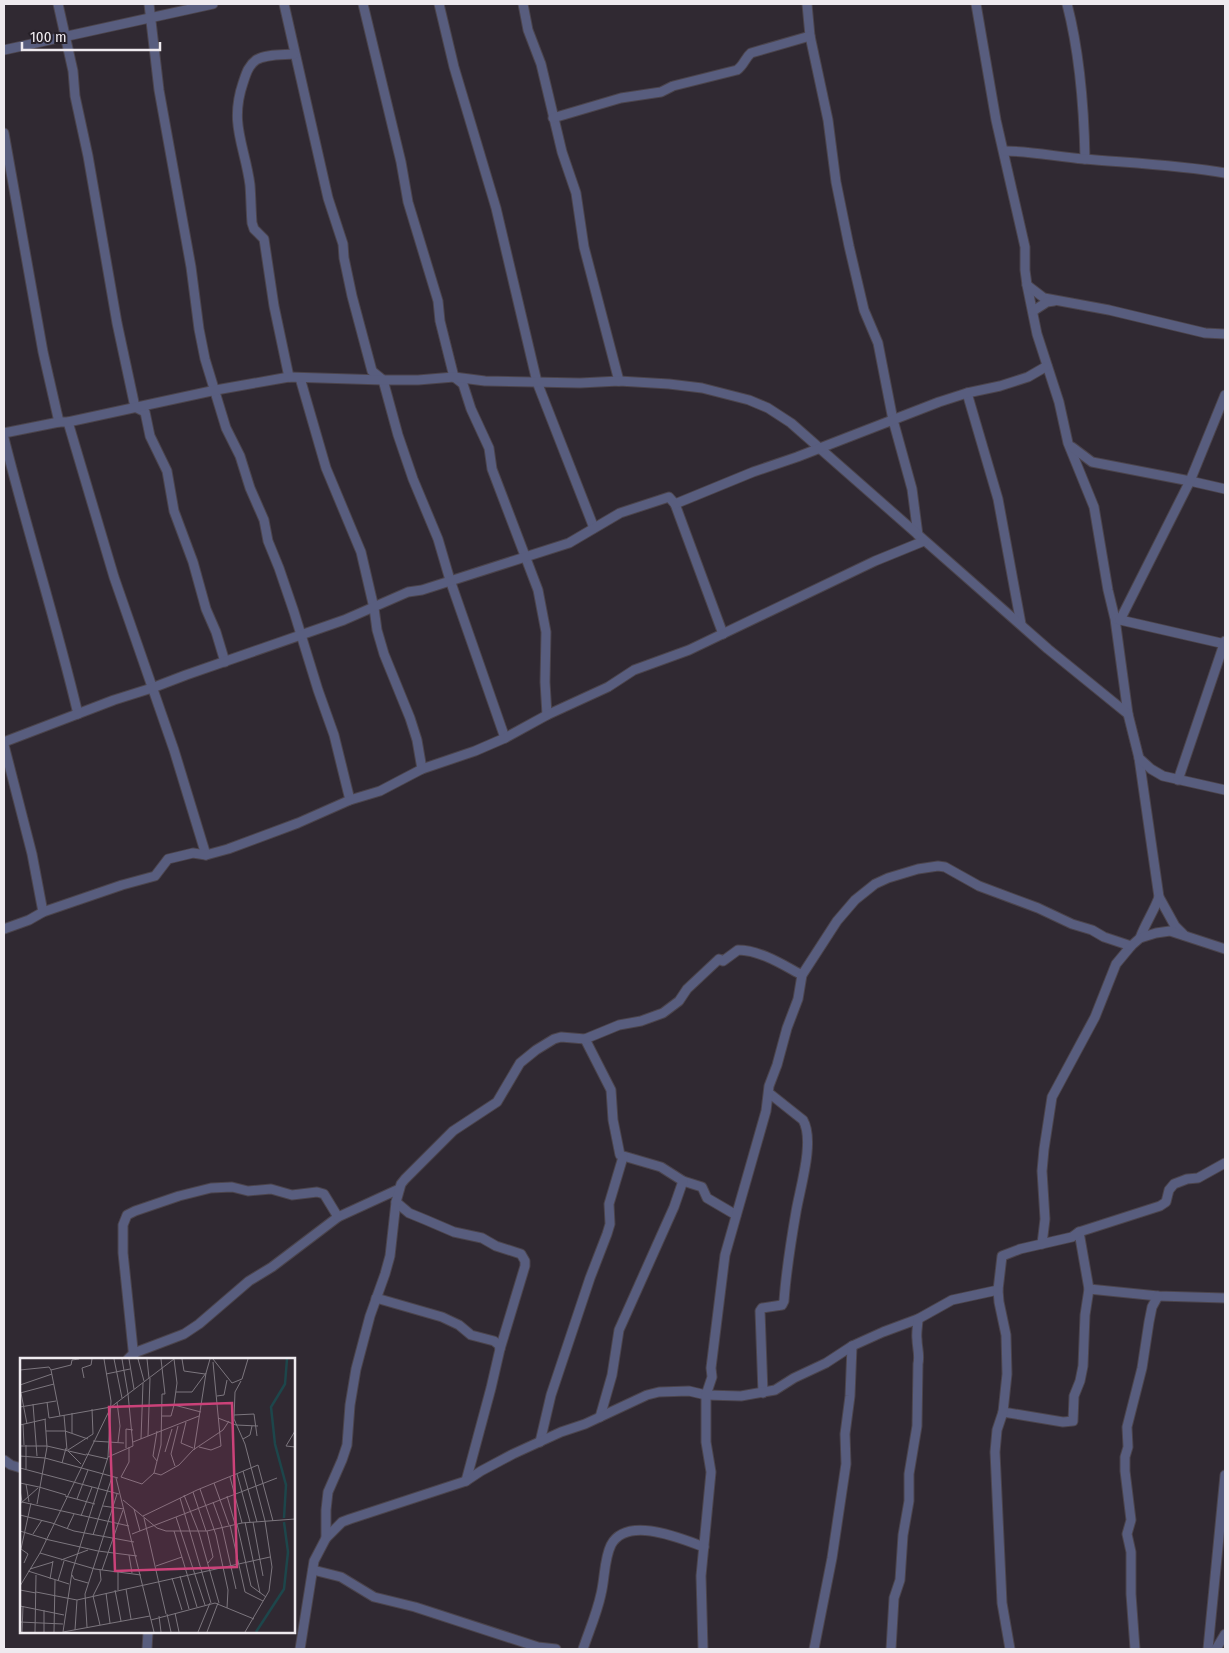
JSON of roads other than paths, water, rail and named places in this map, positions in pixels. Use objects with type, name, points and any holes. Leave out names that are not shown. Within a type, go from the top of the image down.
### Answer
[{"type":"street","points":[[58,4],[73,72],[75,96],[88,156],[117,323],[135,407]]},
{"type":"street","points":[[149,4],[152,44],[159,90],[196,296],[199,329],[206,359],[226,428],[240,456],[250,488],[264,520],[268,540],[334,734],[350,800]]},
{"type":"street","points":[[4,50],[213,4]]},
{"type":"street","points":[[284,4],[328,198],[344,244],[344,258],[372,371],[383,380],[398,435],[413,479],[438,539],[450,580],[505,738]]},
{"type":"street","points":[[363,4],[401,162],[408,202],[438,301],[440,321],[454,377],[463,384],[471,409],[489,448],[492,469],[538,590],[546,632],[547,715]]},
{"type":"street","points":[[439,4],[454,67],[496,208],[537,382],[594,528]]},
{"type":"street","points":[[522,4],[528,30],[541,64],[562,152],[576,193],[584,246],[619,381]]},
{"type":"street","points":[[807,4],[810,36],[826,110],[836,182],[849,246],[864,310],[878,343],[893,420],[912,489],[921,538]]},
{"type":"street","points":[[976,4],[987,70],[1025,247],[1027,285],[1038,334],[1059,402],[1068,443],[1094,507],[1108,590],[1118,619],[1128,714],[1139,758],[1159,897],[1175,926],[1184,935]]},
{"type":"street","points":[[1067,4],[1075,36],[1085,135],[1085,159]]},
{"type":"street","points":[[553,118],[621,98],[661,92],[673,86],[737,70],[751,53],[810,36]]},
{"type":"street","points":[[289,377],[274,306],[264,239],[254,229],[252,223],[250,184],[241,147],[237,111],[239,95],[248,68],[252,64],[262,57],[294,54]]},
{"type":"street","points":[[4,134],[43,352],[63,422],[174,750],[206,855]]},
{"type":"street","points":[[1005,151],[1022,151],[1225,173]]},
{"type":"street","points":[[1027,285],[1044,298],[1205,333],[1225,334]]},
{"type":"street","points":[[1033,311],[1047,302],[1057,300]]},
{"type":"street","points":[[675,504],[753,472],[797,457],[938,402],[1028,377],[1048,366]]},
{"type":"street","points":[[4,433],[289,377],[383,380],[454,377],[485,381],[580,383],[619,381],[702,388],[750,400],[768,408],[791,423],[1048,649],[1128,714]]},
{"type":"street","points":[[300,378],[326,468],[360,552],[374,608],[377,630],[384,654],[405,702],[417,740],[422,769]]},
{"type":"street","points":[[967,393],[998,499],[1021,624]]},
{"type":"street","points":[[1118,619],[1190,481],[1225,396]]},
{"type":"street","points":[[135,407],[145,412],[150,436],[167,471],[174,510],[225,662]]},
{"type":"street","points":[[4,438],[78,714]]},
{"type":"street","points":[[1068,443],[1092,462],[1190,481],[1225,490]]},
{"type":"street","points":[[43,912],[32,854],[4,744],[114,700],[374,608],[408,592],[422,590],[570,543],[620,513],[669,497],[675,504],[723,634]]},
{"type":"street","points":[[4,929],[29,920],[43,912],[122,885],[155,876],[168,859],[194,853],[206,855],[228,849],[298,823],[350,800],[380,790],[422,769],[475,751],[608,687],[634,670],[689,650],[921,538]]},
{"type":"street","points":[[1118,619],[1225,643],[1178,780]]},
{"type":"street","points":[[1139,758],[1151,769],[1163,776],[1225,790]]},
{"type":"street","points":[[703,1649],[701,1576],[711,1472],[706,1442],[706,1395],[712,1376],[711,1368],[725,1255],[766,1111],[769,1086],[777,1065],[781,1045],[798,999],[802,975],[814,955],[841,915],[865,891],[888,878],[918,869],[938,866],[945,867],[965,879],[1038,908],[1072,924],[1131,946]]},
{"type":"street","points":[[1140,938],[1159,897]]},
{"type":"street","points":[[1042,1244],[1045,1219],[1042,1171],[1052,1097],[1095,1017],[1116,964],[1140,938],[1170,931],[1225,950]]},
{"type":"street","points":[[300,1649],[316,1555],[326,1538],[328,1492],[347,1444],[350,1405],[356,1369],[370,1316],[386,1274],[396,1202],[399,1189],[405,1179],[445,1138],[497,1102],[514,1071],[528,1056],[554,1039],[561,1037],[585,1039],[620,1025],[641,1021],[663,1013],[679,1001],[688,989],[719,959],[723,961],[738,950],[752,952],[778,962],[802,975]]},
{"type":"street","points":[[585,1039],[611,1090],[618,1152],[624,1157],[661,1167],[683,1181],[702,1187],[707,1198],[736,1215]]},
{"type":"street","points":[[763,1393],[760,1311],[762,1308],[782,1305],[784,1301],[808,1144],[806,1125],[803,1120],[769,1093]]},
{"type":"street","points":[[540,1442],[550,1395],[610,1224],[609,1204],[624,1157]]},
{"type":"street","points":[[1010,1649],[1002,1603],[995,1452],[997,1430],[1003,1412],[1007,1374],[1007,1347],[998,1290],[1002,1256],[1072,1237],[1079,1232],[1160,1206],[1166,1202],[1169,1190],[1174,1184],[1187,1179],[1198,1178],[1225,1163]]},
{"type":"street","points":[[600,1417],[612,1375],[619,1330],[674,1207],[683,1181]]},
{"type":"street","points":[[338,1217],[324,1194],[317,1192],[292,1195],[271,1189],[248,1191],[223,1186],[179,1196],[127,1215],[123,1226],[123,1253],[132,1357],[184,1334],[249,1281],[272,1267],[338,1217],[399,1189]]},
{"type":"street","points":[[396,1202],[409,1213],[454,1232],[482,1238],[496,1246],[521,1254],[523,1257],[525,1266],[500,1348],[466,1481]]},
{"type":"street","points":[[1003,1412],[1064,1422],[1073,1421],[1074,1396],[1080,1382],[1083,1366],[1085,1315],[1089,1289],[1079,1232]]},
{"type":"street","points":[[1089,1289],[1158,1296],[1225,1298]]},
{"type":"street","points":[[326,1538],[342,1522],[466,1481],[481,1471],[540,1442],[647,1395],[659,1392],[689,1391],[706,1395],[741,1396],[775,1390],[794,1378],[826,1363],[852,1346],[918,1319],[952,1300],[998,1290]]},
{"type":"street","points":[[1135,1649],[1131,1594],[1131,1552],[1128,1534],[1131,1520],[1125,1456],[1128,1447],[1127,1428],[1142,1368],[1152,1307],[1158,1296]]},
{"type":"street","points":[[376,1298],[442,1317],[459,1325],[471,1335],[494,1341],[500,1348]]},
{"type":"street","points":[[891,1649],[894,1598],[900,1580],[903,1535],[909,1501],[909,1474],[917,1426],[918,1364],[920,1354],[916,1337],[918,1319]]},
{"type":"street","points":[[814,1649],[832,1558],[846,1464],[845,1434],[850,1396],[852,1346]]},
{"type":"street","points":[[4,1460],[20,1468]]},
{"type":"street","points":[[1208,1649],[1225,1475]]},
{"type":"street","points":[[583,1649],[601,1594],[612,1542],[620,1536],[638,1530],[660,1531],[704,1547]]},
{"type":"street","points":[[313,1570],[341,1577],[374,1597],[402,1603],[538,1647],[556,1649]]},
{"type":"street","points":[[147,1649],[148,1633]]},
{"type":"street","points":[[1216,1649],[1225,1634]]}]
